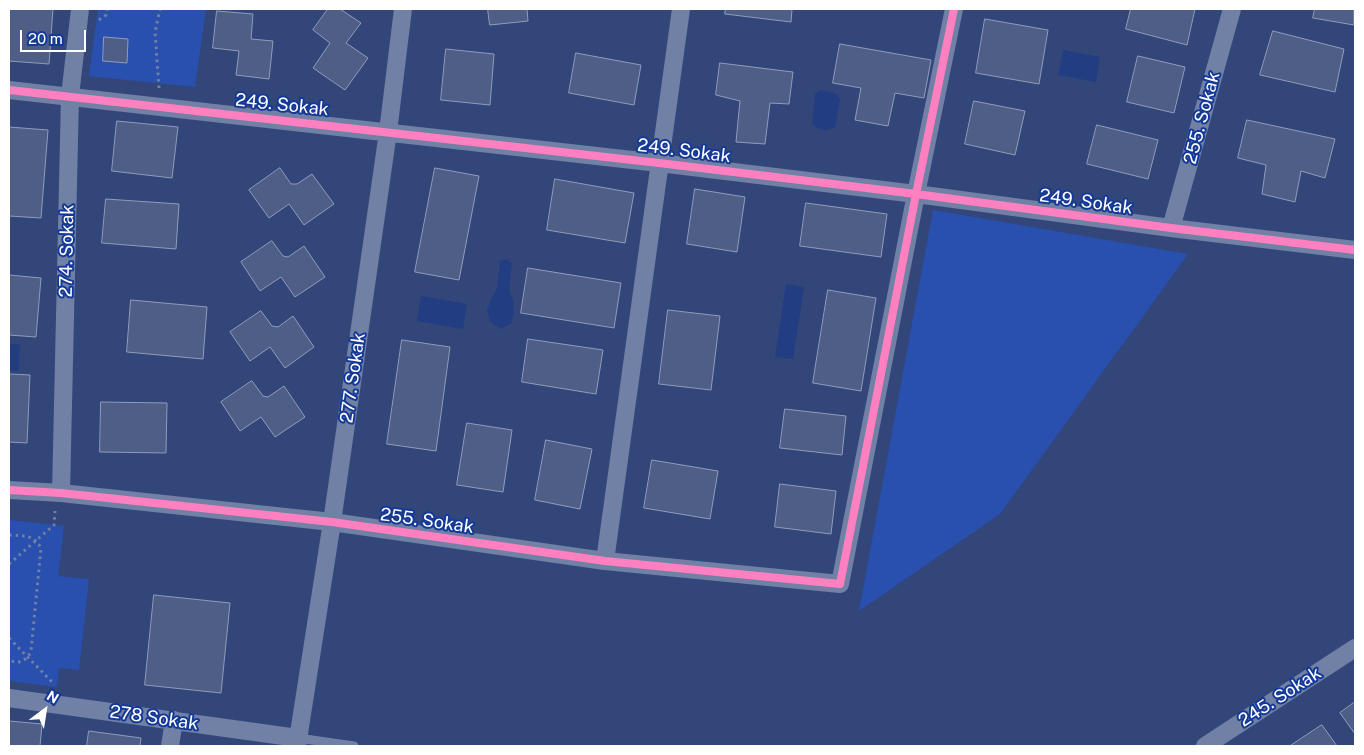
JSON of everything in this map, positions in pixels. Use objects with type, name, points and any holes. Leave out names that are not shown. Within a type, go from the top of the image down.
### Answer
[{"type":"street","name":"274. Sokak","points":[[58,493],[70,96],[80,9]]},
{"type":"street","name":"277. Sokak","points":[[298,742],[332,522],[388,132],[403,9]]},
{"type":"street","points":[[605,561],[681,9]]},
{"type":"street","points":[[916,194],[954,9]]},
{"type":"street","name":"255. Sokak","points":[[1171,228],[1232,9]]},
{"type":"street","name":"249. Sokak","points":[[9,90],[659,163],[1355,250]]},
{"type":"street","name":"255. Sokak","points":[[9,490],[58,493],[332,522],[605,561],[840,584],[916,194]]},
{"type":"street","name":"245. Sokak","points":[[1205,746],[1355,648]]},
{"type":"street","name":"278 Sokak","points":[[9,698],[174,720],[298,742]]},
{"type":"street","points":[[170,746],[174,720]]},
{"type":"lane","points":[[298,742],[354,746]]},
{"type":"path","points":[[158,106],[159,84],[155,32],[160,9]]},
{"type":"path","points":[[9,564],[54,525],[58,493]]},
{"type":"path","points":[[9,535],[28,536],[37,540],[41,548],[31,651],[28,657],[21,662],[9,660]]},
{"type":"path","points":[[9,638],[57,687],[55,704]]},
{"type":"shaded area","points":[[98,9],[206,9],[195,87],[89,76]]},
{"type":"shaded area","points":[[1063,50],[1100,57],[1096,82],[1058,75]]},
{"type":"shaded area","points":[[821,90],[835,93],[840,99],[835,127],[828,130],[817,128],[812,123],[815,94]]},
{"type":"shaded area","points":[[933,210],[1188,254],[1000,514],[859,611]]},
{"type":"shaded area","points":[[506,259],[512,263],[509,290],[513,300],[514,313],[511,323],[501,329],[490,322],[487,310],[497,288],[500,261]]},
{"type":"shaded area","points":[[786,284],[804,287],[793,359],[775,357]]},
{"type":"shaded area","points":[[421,296],[467,304],[463,329],[417,321]]},
{"type":"shaded area","points":[[9,344],[20,344],[19,371],[9,371]]},
{"type":"shaded area","points":[[9,520],[64,526],[58,576],[89,579],[79,670],[59,668],[57,687],[9,681]]},
{"type":"building","points":[[9,9],[53,9],[49,64],[9,61]]},
{"type":"building","points":[[328,9],[340,9],[361,23],[346,43],[368,58],[345,90],[313,68],[330,43],[313,30]]},
{"type":"building","points":[[488,9],[527,9],[528,21],[490,25]]},
{"type":"building","points":[[726,9],[792,9],[791,22],[725,14]]},
{"type":"building","points":[[1131,9],[1195,9],[1187,45],[1126,29]]},
{"type":"building","points":[[1315,9],[1354,9],[1354,25],[1313,18]]},
{"type":"building","points":[[217,11],[253,14],[251,39],[273,41],[269,79],[236,75],[239,51],[213,48]]},
{"type":"building","points":[[985,19],[1048,30],[1039,84],[976,73]]},
{"type":"building","points":[[1273,31],[1344,49],[1335,92],[1260,75]]},
{"type":"building","points":[[104,37],[128,39],[127,63],[103,61]]},
{"type":"building","points":[[840,44],[931,60],[924,98],[895,93],[888,126],[855,120],[861,88],[833,83]]},
{"type":"building","points":[[446,49],[494,54],[490,105],[441,100]]},
{"type":"building","points":[[576,53],[641,65],[634,105],[569,93]]},
{"type":"building","points":[[1138,56],[1185,67],[1174,113],[1127,102]]},
{"type":"building","points":[[720,63],[793,72],[789,104],[770,103],[765,144],[736,142],[740,101],[716,95]]},
{"type":"building","points":[[974,101],[1025,111],[1015,155],[965,144]]},
{"type":"building","points":[[1247,120],[1335,139],[1325,178],[1301,171],[1295,202],[1262,194],[1266,165],[1238,158]]},
{"type":"building","points":[[117,121],[178,127],[172,178],[112,171]]},
{"type":"building","points":[[1097,125],[1158,140],[1148,179],[1087,164]]},
{"type":"building","points":[[9,127],[48,130],[41,218],[9,216]]},
{"type":"building","points":[[280,168],[291,184],[297,184],[312,174],[334,204],[304,225],[289,204],[269,218],[249,190]]},
{"type":"building","points":[[435,168],[479,176],[459,280],[415,272]]},
{"type":"building","points":[[555,179],[634,193],[625,243],[547,230]]},
{"type":"building","points":[[695,189],[745,197],[737,252],[687,244]]},
{"type":"building","points":[[106,199],[179,204],[176,249],[102,243]]},
{"type":"building","points":[[806,203],[887,214],[881,257],[800,246]]},
{"type":"building","points":[[272,241],[283,256],[288,257],[304,246],[325,277],[295,297],[281,277],[260,291],[241,262]]},
{"type":"building","points":[[528,268],[621,283],[614,328],[521,313]]},
{"type":"building","points":[[9,275],[41,278],[36,337],[9,335]]},
{"type":"building","points":[[828,290],[876,298],[861,391],[813,383]]},
{"type":"building","points":[[131,300],[207,307],[203,359],[127,352]]},
{"type":"building","points":[[668,310],[720,316],[711,390],[659,384]]},
{"type":"building","points":[[261,311],[272,326],[278,327],[293,316],[314,347],[285,368],[270,347],[250,361],[230,332]]},
{"type":"building","points":[[528,339],[603,350],[596,394],[522,382]]},
{"type":"building","points":[[402,340],[450,347],[436,451],[387,444]]},
{"type":"building","points":[[9,374],[30,375],[27,443],[9,442]]},
{"type":"building","points":[[252,381],[263,396],[268,397],[284,386],[305,417],[275,437],[261,417],[240,431],[221,402]]},
{"type":"building","points":[[101,402],[167,403],[166,453],[100,452]]},
{"type":"building","points":[[785,409],[846,416],[842,455],[780,448]]},
{"type":"building","points":[[467,423],[512,430],[503,492],[457,485]]},
{"type":"building","points":[[546,440],[592,449],[580,509],[535,500]]},
{"type":"building","points":[[652,460],[718,471],[710,519],[644,508]]},
{"type":"building","points":[[780,484],[836,491],[831,534],[775,527]]},
{"type":"building","points":[[154,595],[230,603],[221,693],[145,685]]},
{"type":"building","points":[[1355,702],[1355,734],[1340,713]]},
{"type":"building","points":[[9,721],[42,724],[40,746],[9,746]]},
{"type":"building","points":[[1322,725],[1337,746],[1290,746]]},
{"type":"building","points":[[89,731],[141,738],[140,746],[87,746]]},
{"type":"cycle path","points":[[9,490],[61,493],[332,522],[605,561],[840,584],[954,9]]},
{"type":"cycle path","points":[[9,90],[659,163],[1355,250]]}]
